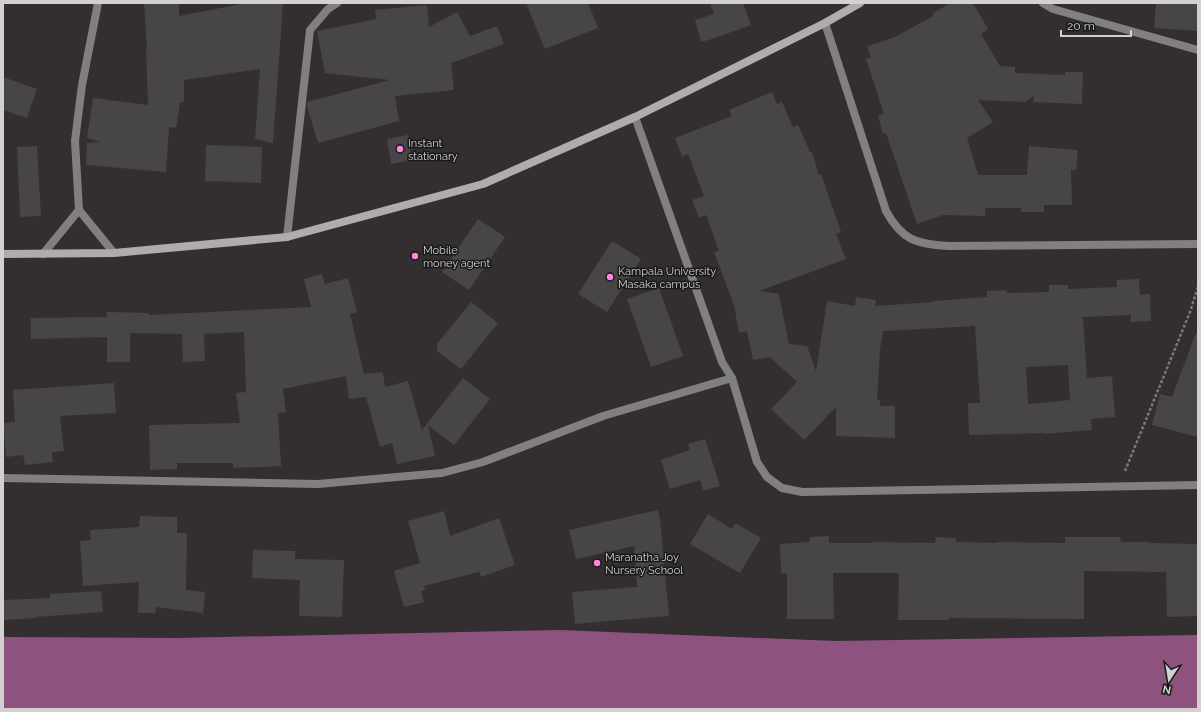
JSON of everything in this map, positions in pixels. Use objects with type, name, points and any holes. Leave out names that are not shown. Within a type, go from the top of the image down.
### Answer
[{"type":"street","points":[[98,3],[82,85],[75,141],[79,210],[114,253]]},
{"type":"street","points":[[287,237],[310,30],[328,9],[337,3]]},
{"type":"street","points":[[3,254],[114,253],[287,237],[483,184],[635,118],[825,23],[860,3]]},
{"type":"street","points":[[1043,3],[1053,9],[1198,50]]},
{"type":"street","points":[[825,23],[886,211],[893,224],[904,234],[917,242],[948,246],[1198,244]]},
{"type":"street","points":[[635,118],[722,362],[732,378],[757,462],[767,477],[782,488],[802,492],[1198,486]]},
{"type":"street","points":[[43,254],[79,210]]},
{"type":"street","points":[[3,478],[318,484],[442,473],[483,462],[603,416],[732,378]]},
{"type":"path","points":[[1119,486],[1190,312],[1198,287]]},
{"type":"shaded area","points":[[560,630],[836,641],[1198,635],[1198,709],[3,709],[3,637],[178,638]]},
{"type":"building","points":[[144,3],[179,3],[179,16],[246,3],[283,3],[273,143],[255,139],[260,69],[184,80],[184,102],[180,102],[176,128],[169,127],[166,172],[86,165],[87,143],[100,142],[87,138],[93,98],[148,105]]},
{"type":"building","points":[[526,3],[588,3],[598,28],[545,49]]},
{"type":"building","points":[[710,3],[743,3],[751,25],[701,42],[695,20],[714,14]]},
{"type":"building","points":[[950,3],[973,3],[988,29],[981,34],[1000,66],[1015,67],[1015,73],[1065,75],[1065,72],[1083,72],[1082,104],[1033,102],[1034,96],[1025,102],[978,100],[993,122],[967,138],[978,175],[1027,175],[1029,146],[1078,150],[1076,170],[1071,170],[1072,205],[1044,205],[1044,212],[1021,212],[1021,208],[985,208],[985,216],[943,215],[917,224],[886,133],[883,134],[878,116],[884,114],[866,59],[871,57],[867,46],[893,38],[933,16],[932,14]]},
{"type":"building","points":[[1156,3],[1198,3],[1198,31],[1154,28]]},
{"type":"building","points":[[427,5],[429,27],[457,12],[470,36],[497,26],[504,44],[451,63],[454,90],[395,96],[399,121],[318,143],[307,102],[390,80],[325,73],[317,31],[376,19],[375,10]]},
{"type":"building","points":[[3,77],[37,89],[27,118],[3,110]]},
{"type":"building","points":[[772,92],[777,104],[782,102],[793,127],[798,125],[810,152],[812,152],[819,175],[821,174],[841,232],[836,234],[846,259],[759,291],[779,294],[789,344],[807,346],[816,371],[827,301],[855,306],[856,297],[876,300],[875,306],[933,302],[987,297],[987,291],[1006,290],[1007,293],[1049,292],[1049,285],[1068,285],[1068,289],[1117,287],[1117,280],[1139,279],[1140,295],[1150,294],[1151,321],[1131,322],[1131,315],[1083,317],[1087,378],[1112,376],[1115,417],[1091,419],[1092,430],[1043,434],[969,435],[968,403],[980,403],[975,326],[883,331],[880,349],[877,400],[880,400],[880,406],[895,406],[895,438],[836,436],[836,407],[804,440],[771,409],[797,382],[770,357],[753,360],[747,331],[739,333],[734,305],[714,252],[719,251],[706,215],[699,218],[692,200],[704,196],[688,154],[682,156],[675,138],[732,116],[729,110]],"holes":[[[1068,365],[1070,400],[1028,404],[1026,367]]]},
{"type":"building","name":"Instant stationary","points":[[408,135],[412,160],[391,164],[387,139]]},
{"type":"building","points":[[206,145],[262,147],[261,183],[205,181]]},
{"type":"building","points":[[37,146],[41,216],[20,217],[17,147]]},
{"type":"building","points":[[478,219],[505,237],[469,290],[442,272]]},
{"type":"building","name":"Kampala University Masaka campus","points":[[612,241],[641,259],[607,312],[578,294]]},
{"type":"building","points":[[322,274],[325,284],[348,278],[357,312],[350,314],[364,374],[383,372],[385,387],[408,381],[422,430],[463,378],[490,399],[454,445],[428,425],[435,456],[397,464],[392,443],[380,447],[366,397],[349,399],[346,376],[283,389],[286,412],[278,413],[281,466],[233,468],[233,463],[177,463],[177,469],[150,470],[149,425],[240,423],[236,393],[246,392],[244,332],[204,334],[205,361],[183,362],[182,334],[130,333],[130,362],[107,362],[107,337],[31,339],[31,318],[107,317],[107,312],[149,313],[149,315],[311,307],[304,279]]},
{"type":"building","points":[[659,288],[683,356],[651,367],[627,299]]},
{"type":"building","points":[[471,302],[498,323],[461,369],[437,351],[437,344]]},
{"type":"building","points":[[1196,333],[1198,333],[1198,437],[1152,425],[1160,394],[1172,397]]},
{"type":"building","points":[[114,383],[116,413],[60,416],[64,451],[52,452],[53,462],[25,465],[23,455],[6,457],[3,423],[15,422],[13,390]]},
{"type":"building","points":[[705,439],[720,486],[703,491],[700,480],[670,489],[661,460],[690,450],[688,444]]},
{"type":"building","points":[[658,510],[669,616],[575,624],[572,592],[637,587],[634,546],[576,559],[569,530]]},
{"type":"building","points":[[444,511],[450,536],[499,518],[515,565],[481,577],[479,572],[424,586],[425,590],[421,591],[424,602],[404,607],[394,571],[420,563],[408,521]]},
{"type":"building","points":[[708,514],[732,529],[735,523],[761,538],[740,573],[690,544]]},
{"type":"building","points":[[140,516],[177,517],[177,533],[187,533],[186,590],[205,592],[203,613],[156,607],[155,613],[138,613],[139,582],[83,586],[80,541],[91,540],[90,530],[139,527]]},
{"type":"building","points":[[829,536],[829,543],[935,543],[936,537],[956,538],[956,542],[1065,543],[1065,537],[1120,537],[1121,542],[1198,544],[1198,616],[1167,617],[1166,572],[1084,571],[1084,619],[949,618],[949,620],[898,620],[899,573],[833,573],[834,619],[787,619],[787,573],[781,573],[780,544],[810,542],[810,537]]},
{"type":"building","points":[[253,550],[295,551],[295,559],[344,560],[342,617],[299,616],[300,580],[252,578]]},
{"type":"building","points":[[101,591],[103,612],[3,620],[3,600],[50,598],[50,594]]},
{"type":"place","name":"Instant stationary","points":[[400,149]]},
{"type":"place","name":"Mobile money agent","points":[[415,256]]},
{"type":"place","name":"Kampala University Masaka campus","points":[[610,277]]},
{"type":"place","name":"Maranatha Joy Nursery School","points":[[597,563]]}]
